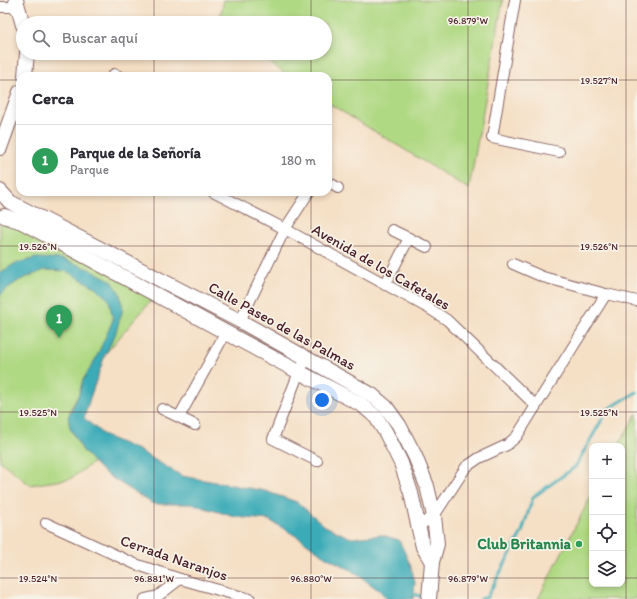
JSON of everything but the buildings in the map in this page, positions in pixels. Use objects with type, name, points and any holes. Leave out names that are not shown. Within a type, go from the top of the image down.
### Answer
[{"type":"street","points":[[515,0],[492,138],[559,152]]},
{"type":"street","points":[[0,7],[17,3],[21,16]]},
{"type":"street","points":[[25,72],[26,60]]},
{"type":"street","points":[[0,148],[16,121]]},
{"type":"street","points":[[332,184],[338,188]]},
{"type":"street","name":"Calle Paseo de las Palmas","points":[[0,191],[10,202],[240,321],[372,395],[386,407],[399,425],[415,456],[427,486],[434,516],[437,544],[432,562],[429,599]]},
{"type":"street","name":"Avenida de los Cafetales","points":[[221,196],[430,309],[447,320],[536,406]]},
{"type":"street","points":[[240,321],[285,230],[306,196]]},
{"type":"street","name":"Calle Paseo de las Palmas","points":[[10,202],[8,209],[2,218],[22,222],[362,405],[376,417],[401,463],[411,492],[423,547],[432,562]]},
{"type":"street","points":[[392,230],[427,247]]},
{"type":"street","points":[[385,285],[409,238]]},
{"type":"street","points":[[514,264],[543,277],[637,301]]},
{"type":"street","points":[[419,526],[434,516],[466,467],[479,458],[507,445],[517,436],[606,294]]},
{"type":"street","points":[[198,316],[205,303]]},
{"type":"street","points":[[179,417],[226,332]]},
{"type":"street","points":[[306,358],[272,439],[317,460]]},
{"type":"street","points":[[162,409],[195,425]]},
{"type":"street","name":"Cerrada Naranjos","points":[[46,523],[136,564],[180,579],[250,599]]},
{"type":"street","points":[[145,599],[158,596],[180,579]]},
{"type":"green space","points":[[224,0],[503,0],[469,189],[332,105],[332,72],[283,72],[266,60],[332,60],[332,16],[221,16]]},
{"type":"green space","points":[[4,221],[93,263],[155,296],[83,380],[79,394],[70,410],[70,428],[83,451],[94,462],[70,479],[30,485],[0,461],[0,224]]},
{"type":"green space","name":"Club Britannia","points":[[637,413],[637,599],[538,599],[589,500],[589,587],[625,587],[625,443],[620,443]]},
{"type":"water","points":[[36,258],[62,259],[89,269],[112,281],[120,294],[123,309],[115,335],[105,355],[84,418],[105,436],[138,450],[182,476],[265,491],[297,502],[325,526],[351,538],[381,535],[399,540],[411,566],[415,583],[413,599],[387,599],[380,591],[351,570],[326,557],[301,539],[269,520],[235,517],[192,504],[153,504],[103,472],[83,451],[70,428],[68,417],[79,394],[83,380],[96,358],[113,320],[109,300],[95,287],[66,271],[45,270],[20,280],[5,290],[0,296],[0,273],[14,264]]},
{"type":"waterway","points":[[481,599],[487,597],[522,532],[533,497],[575,467],[608,409],[637,392]]},
{"type":"waterway","points":[[414,594],[425,598]]},
{"type":"place","name":"Parque de la Señoría","points":[[59,338]]},
{"type":"place","name":"Club Britannia","points":[[579,544]]}]
